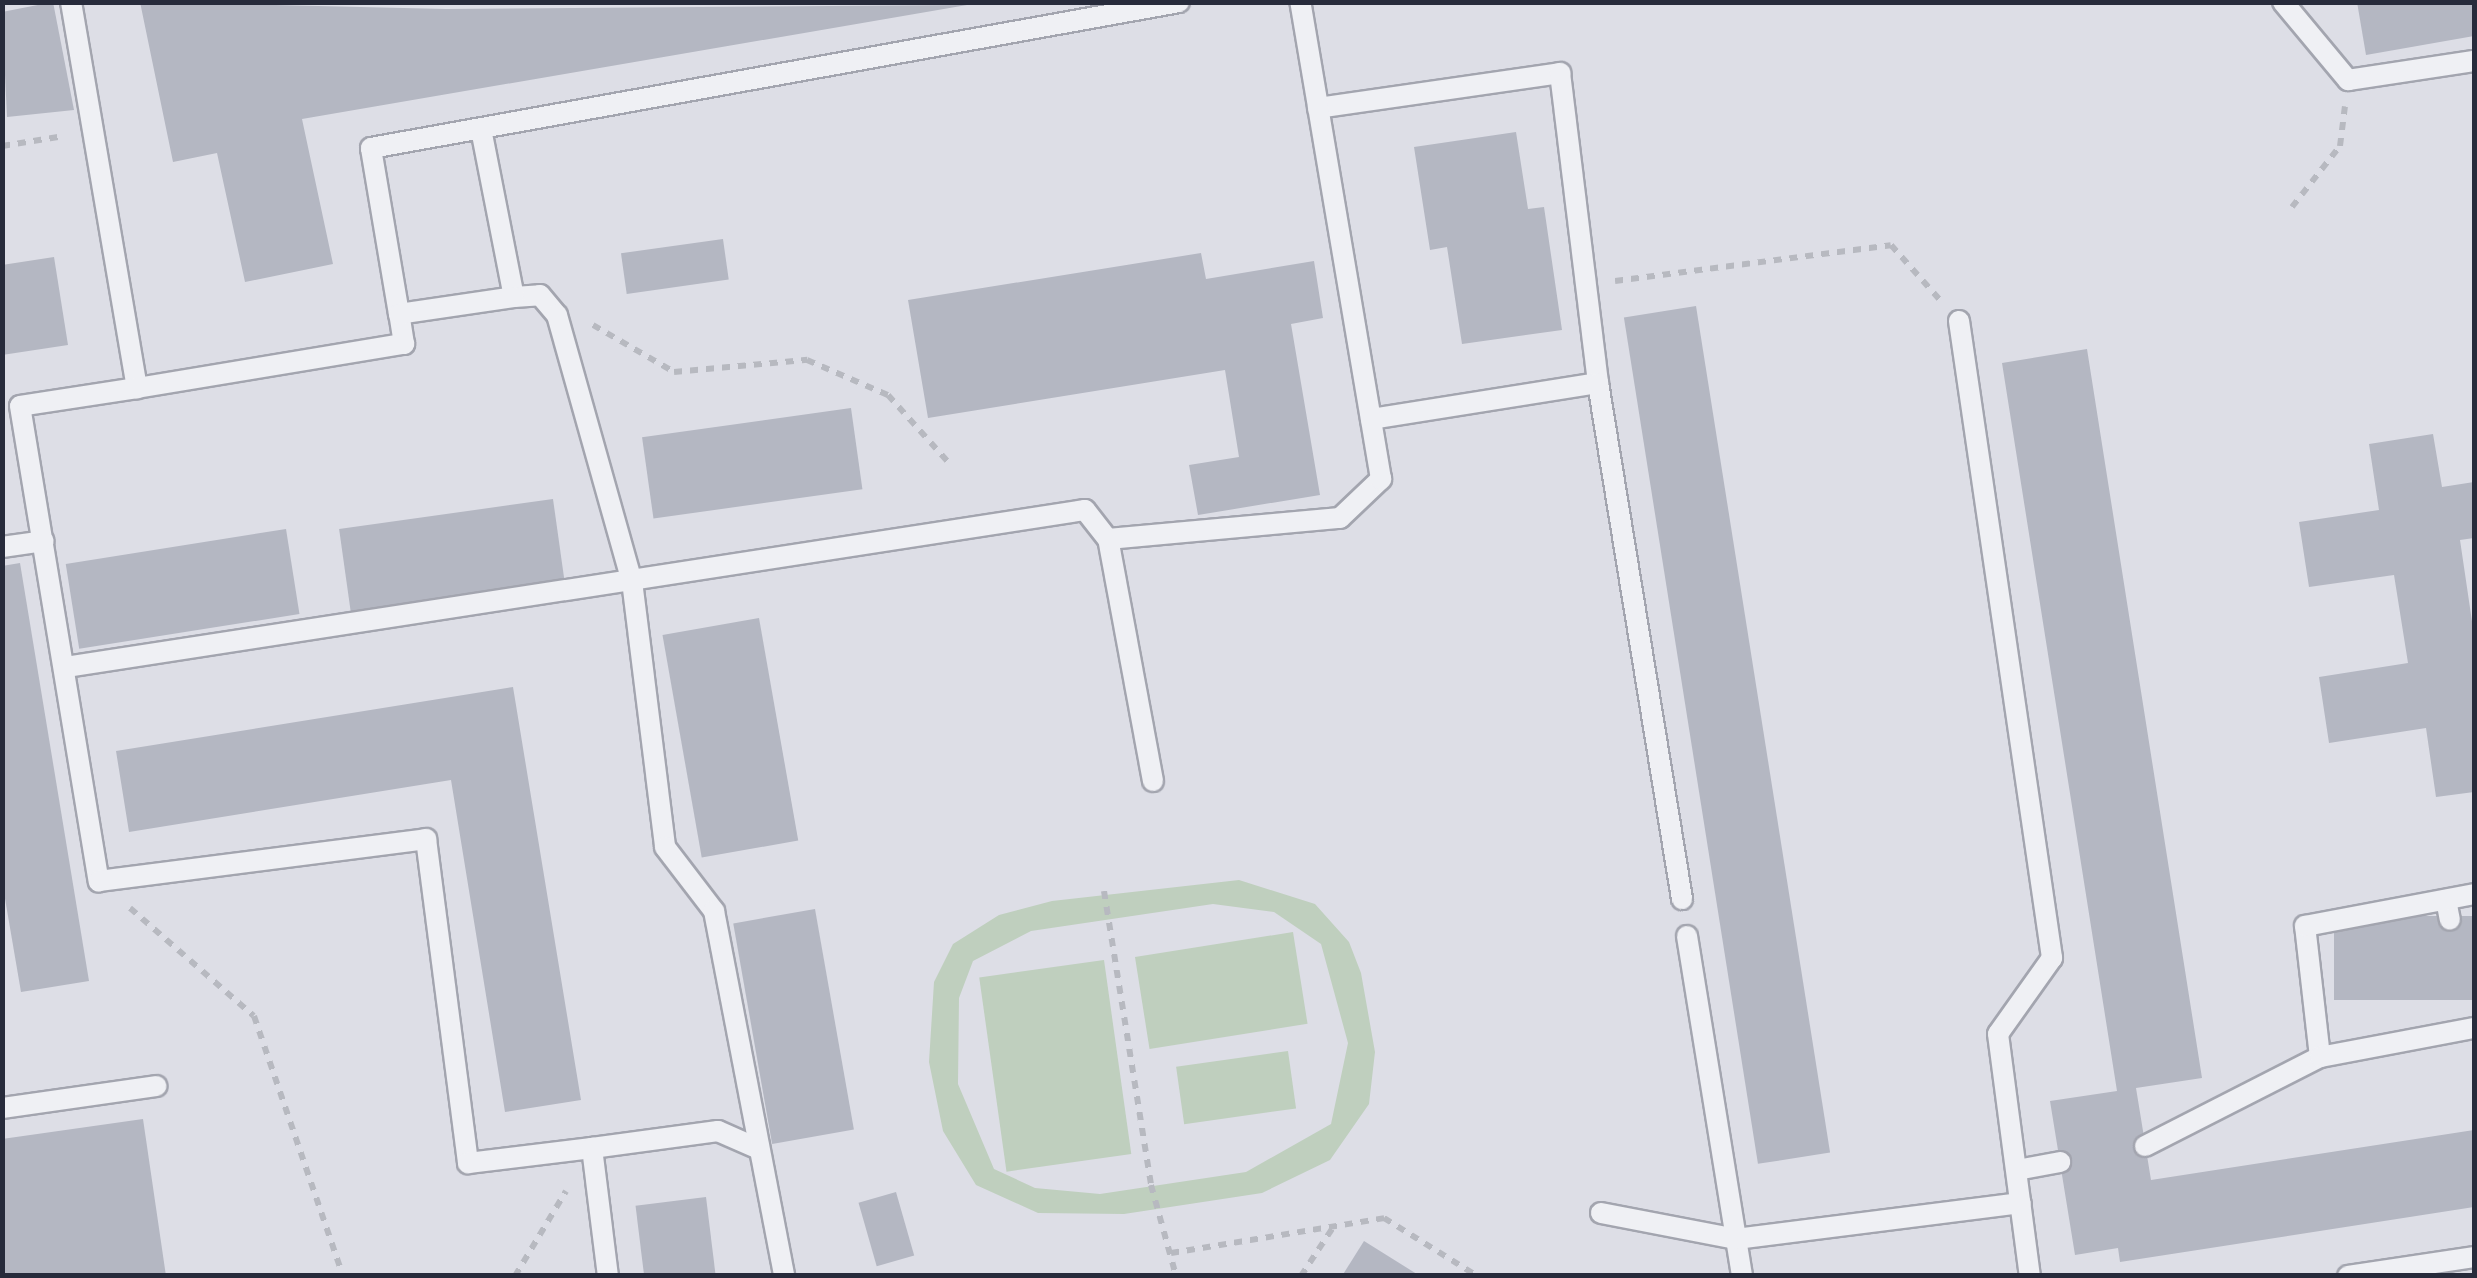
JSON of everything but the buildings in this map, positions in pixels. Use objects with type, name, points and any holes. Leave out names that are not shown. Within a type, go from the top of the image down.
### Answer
[{"type":"lane","points":[[70,2],[137,388]]},
{"type":"lane","points":[[759,1148],[718,1130],[468,1164],[426,840],[99,880],[44,541],[11,407],[404,344],[371,148],[1179,2]]},
{"type":"lane","points":[[1108,539],[1340,518],[1381,479],[1300,2]]},
{"type":"lane","points":[[2283,2],[2348,80],[2474,61]]},
{"type":"lane","points":[[1318,108],[1560,73],[1598,383],[1682,899]]},
{"type":"lane","points":[[482,129],[514,297]]},
{"type":"lane","points":[[399,314],[540,295],[557,315],[632,581],[666,847],[714,911],[784,1276]]},
{"type":"lane","points":[[1959,322],[2052,958],[1998,1034],[2030,1276]]},
{"type":"lane","points":[[1371,420],[1598,383]]},
{"type":"lane","points":[[66,666],[1085,510],[1108,539],[1153,781]]},
{"type":"lane","points":[[2,547],[44,541]]},
{"type":"lane","points":[[2320,1057],[2305,926],[2448,910],[2474,894]]},
{"type":"lane","points":[[1687,936],[1742,1276]]},
{"type":"lane","points":[[2146,1146],[2320,1057],[2474,1028]]},
{"type":"lane","points":[[2,1108],[156,1086]]},
{"type":"lane","points":[[592,1148],[608,1276]]},
{"type":"lane","points":[[2016,1170],[2060,1162]]},
{"type":"lane","points":[[1601,1212],[1736,1240],[2021,1203]]},
{"type":"lane","points":[[2348,1276],[2473,1264]]},
{"type":"path","points":[[2292,208],[2340,146],[2348,80]]},
{"type":"path","points":[[2,146],[90,132]]},
{"type":"path","points":[[1584,285],[1891,245],[1959,322]]},
{"type":"path","points":[[540,295],[674,372],[807,360],[888,396],[950,464]]},
{"type":"path","points":[[99,880],[254,1016],[343,1276]]},
{"type":"path","points":[[1104,891],[1176,1276]]},
{"type":"path","points":[[515,1276],[592,1148]]},
{"type":"path","points":[[1171,1253],[1384,1218],[1477,1276]]},
{"type":"path","points":[[1301,1276],[1334,1226]]},
{"type":"green space","points":[[1239,880],[1315,904],[1349,942],[1361,973],[1375,1052],[1369,1104],[1330,1160],[1262,1193],[1124,1214],[1038,1213],[976,1185],[943,1131],[929,1062],[934,982],[953,944],[999,915],[1052,901]],"holes":[[[1213,904],[1274,912],[1321,944],[1348,1043],[1331,1124],[1246,1172],[1100,1194],[1035,1188],[994,1169],[958,1084],[959,998],[973,961],[1031,931]]]},
{"type":"green space","points":[[1293,932],[1308,1024],[1150,1049],[1135,957]]},
{"type":"green space","points":[[1104,960],[1131,1154],[1007,1172],[979,978]]},
{"type":"green space","points":[[1288,1051],[1296,1108],[1184,1124],[1176,1067]]}]
